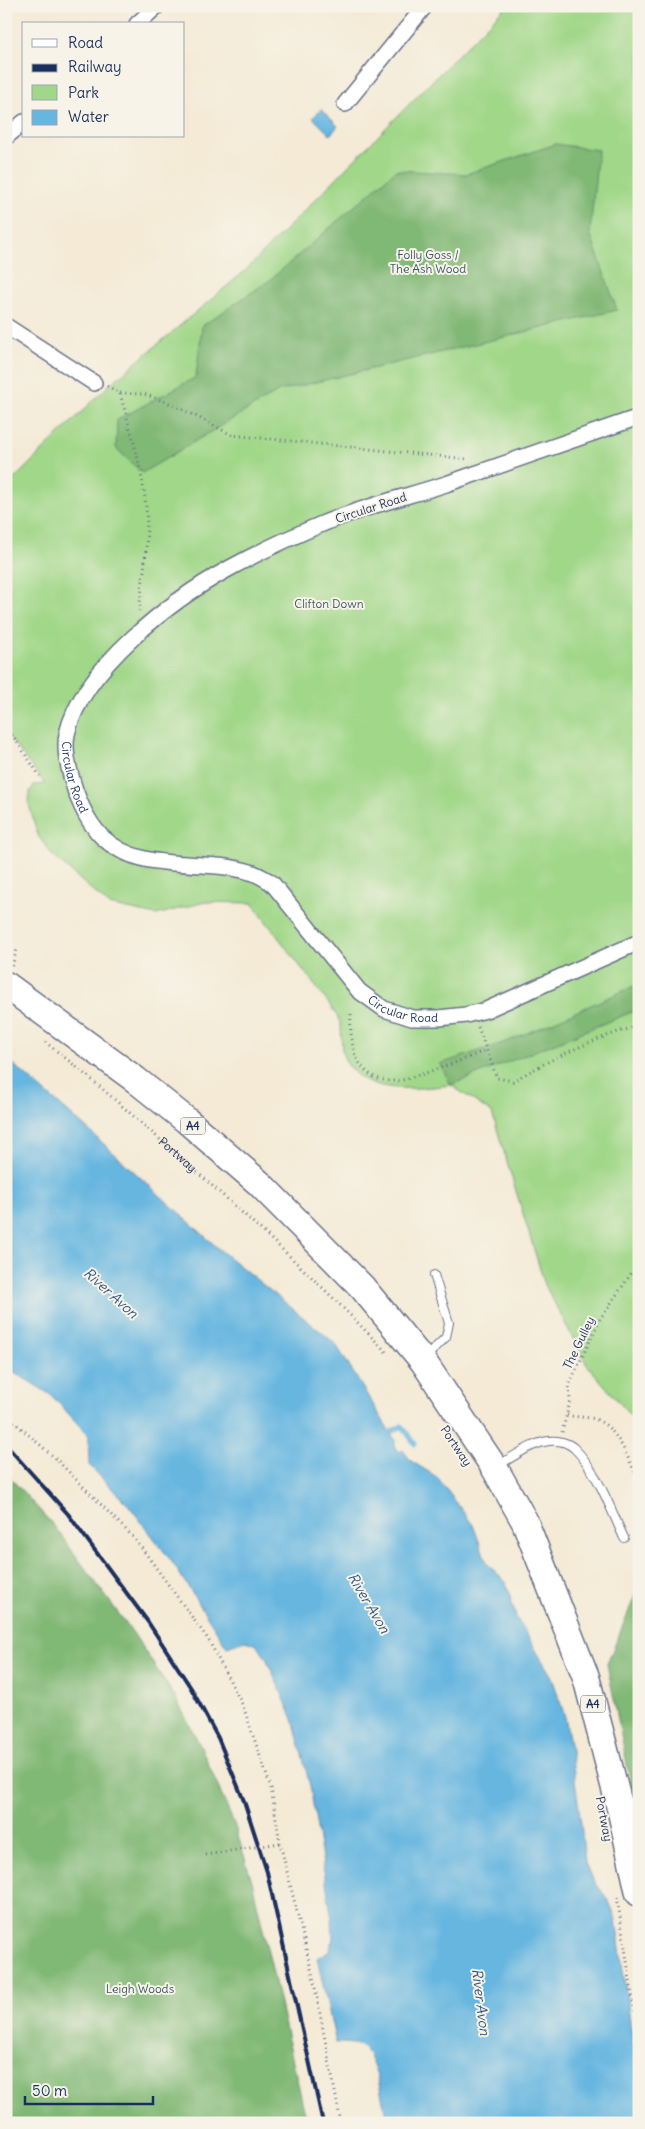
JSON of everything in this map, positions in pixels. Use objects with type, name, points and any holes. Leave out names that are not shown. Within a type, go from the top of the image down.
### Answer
[{"type":"highway","name":"Portway","points":[[6,985],[136,1080],[259,1183],[362,1287],[423,1361],[494,1467],[524,1522],[586,1677],[622,1812],[627,1891]]},
{"type":"street","points":[[139,22],[157,6]]},
{"type":"street","points":[[345,104],[425,6]]},
{"type":"street","points":[[6,137],[22,124]]},
{"type":"street","points":[[6,326],[94,383]]},
{"type":"street","name":"Circular Road","points":[[639,417],[448,483],[323,523],[229,568],[163,612],[107,664],[81,700],[67,735],[67,762],[72,783],[85,812],[101,835],[116,848],[135,857],[174,864],[223,867],[252,872],[272,883],[359,991],[384,1009],[412,1018],[466,1015],[503,1003],[639,942]]},
{"type":"lane","points":[[423,1361],[446,1337],[449,1323],[434,1275]]},
{"type":"lane","points":[[494,1467],[542,1443],[560,1441],[573,1447],[601,1489],[624,1538]]},
{"type":"path","points":[[94,383],[102,384],[120,393],[144,394],[174,405],[232,435],[467,459]]},
{"type":"path","points":[[120,393],[137,453],[146,508],[146,552],[138,614]]},
{"type":"path","points":[[6,726],[40,776]]},
{"type":"path","points":[[351,1014],[350,1033],[360,1066],[376,1078],[396,1081],[447,1066],[487,1050]]},
{"type":"path","points":[[477,1024],[497,1078],[513,1081],[530,1071],[617,1032],[639,1026]]},
{"type":"path","name":"Portway","points":[[44,1041],[82,1070],[207,1181],[324,1288],[390,1357]]},
{"type":"path","name":"The Gulley","points":[[560,1441],[570,1398],[569,1384],[590,1340],[614,1298],[639,1262]]},
{"type":"path","points":[[566,1414],[576,1418],[596,1419],[606,1425],[616,1436],[639,1481]]},
{"type":"path","points":[[6,1415],[55,1458],[135,1539],[208,1639],[243,1706],[271,1788],[280,1843],[312,1977],[342,2123]]},
{"type":"path","points":[[205,1855],[280,1843]]},
{"type":"path","points":[[627,1891],[639,2038]]},
{"type":"green space","name":"Clifton Down","points":[[506,6],[639,6],[639,1425],[587,1365],[545,1285],[492,1113],[451,1085],[422,1088],[389,1087],[374,1084],[361,1078],[350,1068],[343,1054],[341,1028],[337,1016],[252,903],[205,902],[156,915],[109,905],[53,856],[38,836],[28,801],[34,785],[45,784],[6,733],[6,487],[107,387],[246,270]]},
{"type":"green space","name":"Folly Goss / The Ash Wood","points":[[556,144],[598,150],[590,233],[617,310],[279,391],[142,473],[116,448],[117,420],[196,377],[202,326],[270,280],[396,170],[466,174]]},
{"type":"green space","points":[[639,984],[639,1009],[451,1085],[440,1064],[509,1041]]},
{"type":"green space","name":"Leigh Woods","points":[[6,1473],[54,1526],[133,1633],[175,1697],[201,1747],[235,1826],[252,1881],[307,2123],[6,2123]]},
{"type":"green space","points":[[639,1586],[639,1825],[607,1664]]},
{"type":"water","points":[[321,109],[338,126],[330,135],[313,118]]},
{"type":"water","name":"River Avon","points":[[6,1058],[220,1250],[335,1343],[395,1440],[395,1445],[399,1452],[403,1450],[411,1461],[437,1477],[473,1525],[487,1563],[506,1582],[516,1617],[552,1677],[565,1717],[585,1863],[591,1877],[609,1901],[616,1919],[639,2087],[639,2123],[388,2123],[375,2069],[366,2051],[357,2045],[336,2043],[317,1958],[330,1950],[333,1938],[332,1919],[310,1786],[293,1719],[266,1658],[257,1645],[245,1641],[227,1647],[172,1562],[130,1507],[89,1465],[88,1435],[51,1395],[6,1367]]},
{"type":"waterway","points":[[391,1432],[402,1426],[415,1444]]},
{"type":"railway","points":[[6,1445],[68,1514],[148,1622],[191,1688],[218,1738],[244,1801],[267,1872],[323,2123]]}]
